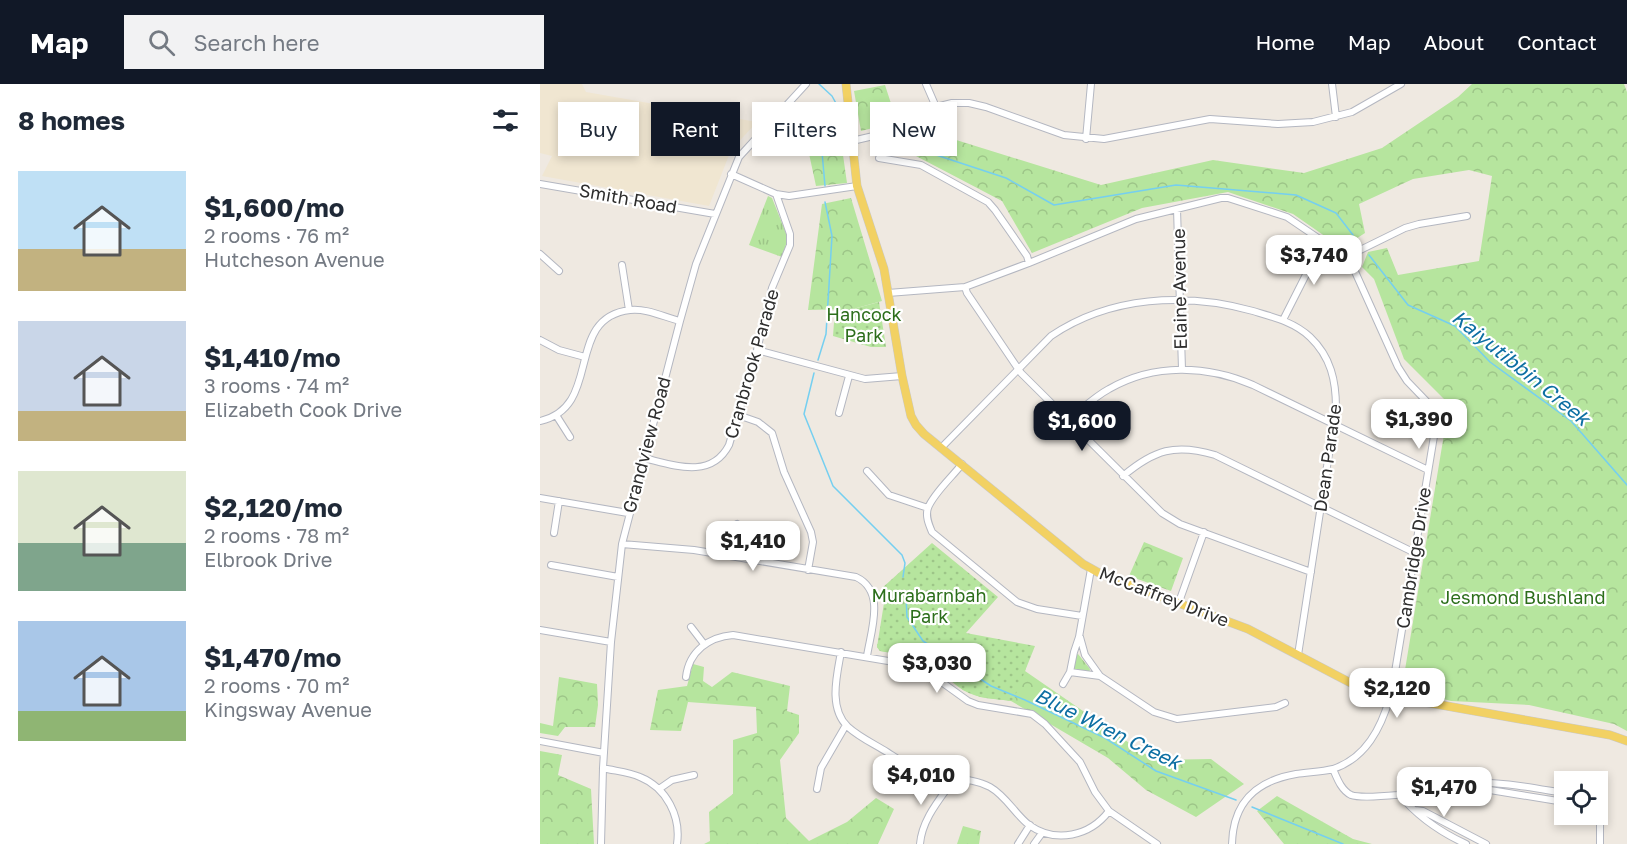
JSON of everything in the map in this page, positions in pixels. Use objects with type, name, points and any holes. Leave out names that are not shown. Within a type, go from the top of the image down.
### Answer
[{"type":"main road","name":"McCaffrey Drive","points":[[846,84],[848,102]]},
{"type":"main road","name":"McCaffrey Drive","points":[[854,156],[857,186],[884,269],[902,376],[911,416],[916,425],[941,448],[1091,569],[1248,629],[1368,692],[1610,735],[1627,741]]},
{"type":"street","name":"Grandview Road","points":[[601,844],[611,642],[622,544],[628,513],[696,264],[731,174],[742,151],[806,84]]},
{"type":"street","points":[[926,84],[934,102]]},
{"type":"street","points":[[1086,139],[1091,84]]},
{"type":"street","points":[[1332,84],[1336,117]]},
{"type":"street","points":[[957,103],[986,107],[1064,135],[1104,139],[1210,119],[1297,124],[1336,117],[1360,108],[1401,84]]},
{"type":"street","points":[[879,158],[916,163],[988,202],[1029,263]]},
{"type":"street","points":[[731,174],[776,194],[789,196],[857,186]]},
{"type":"street","name":"Smith Road","points":[[540,184],[715,214]]},
{"type":"street","name":"Cranbrook Parade","points":[[644,458],[694,468],[707,464],[725,453],[729,445],[757,350],[772,288],[790,245],[790,234],[776,194]]},
{"type":"street","points":[[888,293],[965,287],[1136,219],[1228,198],[1287,217],[1346,256],[1405,228],[1467,216]]},
{"type":"street","name":"Elaine Avenue","points":[[1177,208],[1182,369]]},
{"type":"street","points":[[1283,320],[1323,242]]},
{"type":"street","points":[[540,254],[559,271]]},
{"type":"street","name":"Cambridge Drive","points":[[1346,256],[1402,375],[1436,412],[1437,418],[1393,684]]},
{"type":"street","points":[[551,264],[556,258]]},
{"type":"street","points":[[622,265],[629,310]]},
{"type":"street","points":[[965,287],[1017,369],[1123,476],[1170,519],[1311,572]]},
{"type":"street","name":"Dean Parade","points":[[941,448],[1051,336],[1089,316],[1149,301],[1180,300],[1237,306],[1283,320],[1300,329],[1311,338],[1328,362],[1336,388],[1335,426],[1298,655]]},
{"type":"street","points":[[540,421],[556,415],[571,402],[576,394],[590,339],[600,325],[617,314],[629,310],[680,321]]},
{"type":"street","points":[[540,340],[565,353],[585,357]]},
{"type":"street","points":[[757,350],[869,380],[902,376]]},
{"type":"street","points":[[1068,420],[1108,389],[1146,374],[1182,369],[1205,371],[1230,376],[1428,470]]},
{"type":"street","points":[[839,413],[849,376]]},
{"type":"street","points":[[556,415],[570,437]]},
{"type":"street","points":[[738,415],[758,422],[772,434],[784,472],[811,532],[813,542],[808,570]]},
{"type":"street","points":[[1123,476],[1142,460],[1158,453],[1178,449],[1215,455],[1415,553]]},
{"type":"street","points":[[962,464],[928,508],[928,523],[932,532],[1017,602],[1037,609],[1082,616]]},
{"type":"street","points":[[867,471],[889,495],[928,508]]},
{"type":"street","points":[[540,498],[628,513]]},
{"type":"street","points":[[554,533],[559,501]]},
{"type":"street","points":[[736,557],[740,531],[738,525]]},
{"type":"street","points":[[1179,602],[1204,532]]},
{"type":"street","points":[[622,544],[694,549],[856,577],[865,581],[871,587],[874,595],[867,656]]},
{"type":"street","points":[[551,565],[618,577]]},
{"type":"street","points":[[1063,684],[1070,672],[1079,637],[1091,569]]},
{"type":"street","points":[[691,627],[704,644]]},
{"type":"street","points":[[540,630],[611,642]]},
{"type":"street","points":[[686,677],[691,659],[704,644],[733,634],[867,656],[918,667],[960,696],[978,705],[1028,713],[1039,718],[1080,762],[1095,792],[1109,810],[1157,844]]},
{"type":"street","points":[[1079,637],[1085,655],[1100,676],[1154,712],[1177,719],[1275,707],[1285,703]]},
{"type":"street","points":[[841,652],[835,693],[846,725],[914,769],[930,775],[973,781],[990,787],[1030,825],[1042,833],[1059,838],[1081,834],[1098,823],[1109,810]]},
{"type":"street","points":[[1070,672],[1100,676]]},
{"type":"street","points":[[1232,844],[1233,830],[1239,810],[1260,786],[1287,776],[1333,769],[1357,755],[1375,736],[1390,697]]},
{"type":"street","points":[[816,789],[821,768],[846,725]]},
{"type":"street","points":[[540,741],[604,753]]},
{"type":"street","points":[[603,768],[640,777],[659,789],[674,814],[678,826],[677,844]]},
{"type":"street","points":[[1333,769],[1342,787],[1350,794],[1362,796],[1399,794],[1471,783],[1495,783],[1554,792]]},
{"type":"street","points":[[659,789],[672,780],[694,775]]},
{"type":"street","points":[[920,844],[922,830],[927,819],[954,778]]},
{"type":"street","points":[[1447,788],[1452,791],[1490,790],[1554,800]]},
{"type":"street","points":[[1399,794],[1411,809],[1449,836],[1466,844]]},
{"type":"street","points":[[1411,809],[1423,811],[1486,844]]},
{"type":"street","points":[[1018,844],[1030,825]]},
{"type":"street","points":[[1600,825],[1600,844]]},
{"type":"street","points":[[1034,844],[1042,833]]},
{"type":"shaded area","points":[[540,84],[582,84],[586,92],[651,103],[651,156],[729,156],[709,206],[542,176],[552,156],[540,153]]},
{"type":"shaded area","points":[[740,119],[752,121],[752,127],[740,140]]},
{"type":"green space","name":"Jesmond Bushland","points":[[1472,84],[1624,84],[1627,92],[1627,731],[1614,724],[1529,705],[1451,701],[1402,688],[1449,404],[1404,359],[1374,279],[1362,267],[1368,252],[1387,248],[1398,275],[1479,261],[1492,176],[1469,170],[1413,179],[1359,204],[1365,233],[1342,248],[1293,214],[1228,192],[1142,208],[1032,253],[1002,201],[916,156],[957,156],[957,140],[1101,185],[1213,160],[1304,173],[1382,148],[1458,97]]},
{"type":"green space","points":[[885,85],[891,102],[870,102],[870,129],[861,131],[858,102],[856,102],[854,91]]},
{"type":"green space","points":[[810,156],[843,156],[847,183],[816,186]]},
{"type":"green space","points":[[768,196],[772,198],[788,238],[782,257],[749,245]]},
{"type":"green space","points":[[851,198],[882,301],[853,309],[808,310],[822,204]]},
{"type":"green space","name":"Hancock Park","points":[[879,302],[886,347],[871,347],[833,336],[835,309],[853,309]]},
{"type":"green space","points":[[1144,542],[1183,558],[1171,591],[1129,576]]},
{"type":"green space","name":"Murabarnbah Park","points":[[932,543],[998,597],[966,633],[1035,646],[1013,701],[969,693],[925,661],[880,651],[877,647],[884,603],[881,589]]},
{"type":"green space","points":[[933,637],[1032,646],[1025,671],[1154,760],[1211,759],[1244,784],[1196,817],[1146,790],[1108,758],[1011,701],[980,697],[963,690],[928,662],[880,651],[877,647],[877,644]]},
{"type":"green space","points":[[1078,654],[1090,669],[1089,673],[1074,669]]},
{"type":"green space","points":[[693,664],[704,667],[703,681],[712,687],[732,672],[790,686],[787,711],[799,715],[799,733],[780,760],[786,818],[809,841],[847,822],[876,798],[894,809],[878,844],[704,844],[710,841],[709,812],[733,794],[733,740],[757,733],[756,707],[688,702],[681,731],[650,730],[658,690],[687,686]]},
{"type":"green space","points":[[559,677],[597,684],[598,705],[595,727],[565,727],[558,736],[540,733],[540,723],[553,726]]},
{"type":"green space","points":[[540,751],[562,755],[558,775],[591,789],[594,844],[540,844]]},
{"type":"green space","points":[[1277,796],[1353,839],[1372,844],[1284,844],[1257,811]]},
{"type":"green space","points":[[963,826],[981,831],[979,844],[957,844]]},
{"type":"waterway","name":"Blue Wren Creek","points":[[819,84],[832,96],[838,107],[822,152],[825,186]]},
{"type":"waterway","name":"Kaiyutibbin Creek","points":[[939,156],[1006,178],[1054,205],[1176,185],[1296,195],[1336,213],[1353,235]]},
{"type":"waterway","name":"Blue Wren Creek","points":[[818,360],[826,334],[832,236],[825,202]]},
{"type":"waterway","name":"Kaiyutibbin Creek","points":[[1369,255],[1408,305],[1455,326],[1490,362],[1571,421],[1627,485]]},
{"type":"waterway","name":"Blue Wren Creek","points":[[814,373],[804,414],[833,486],[902,555],[905,563],[903,577]]},
{"type":"waterway","name":"Blue Wren Creek","points":[[906,597],[907,617],[923,641],[991,686],[1105,738],[1156,771],[1236,800]]},
{"type":"waterway","name":"Blue Wren Creek","points":[[1252,807],[1343,844]]}]
